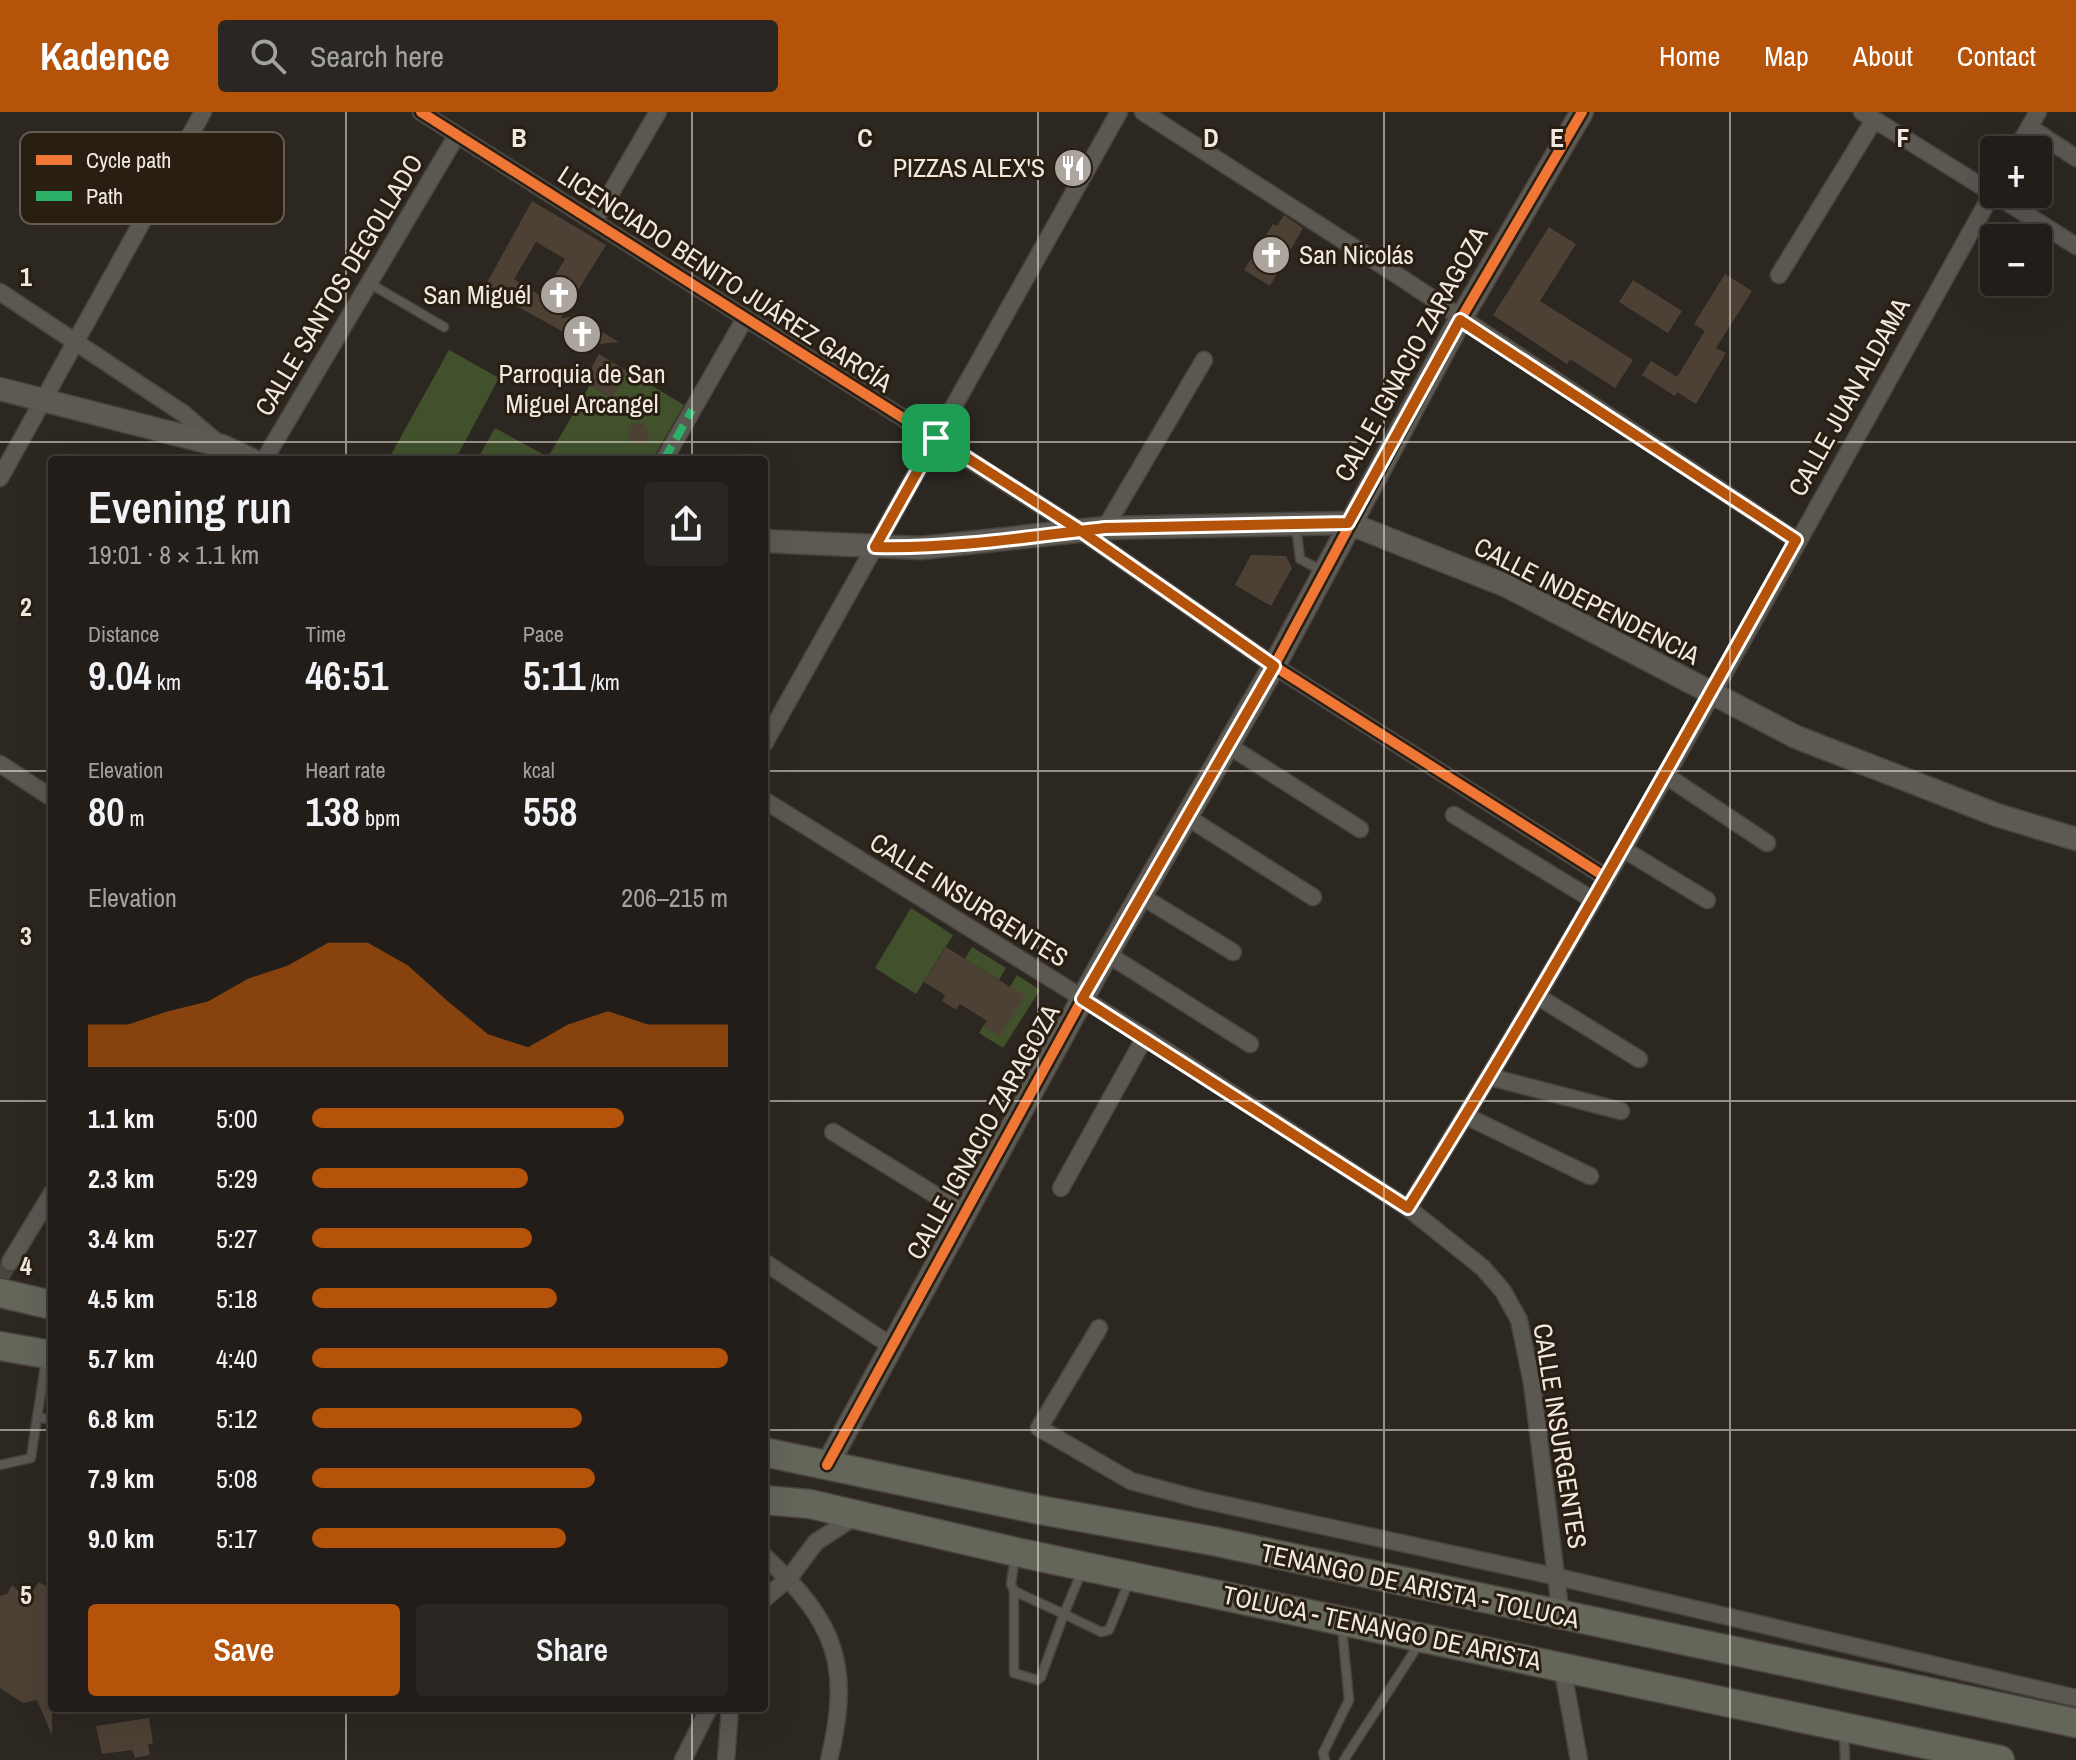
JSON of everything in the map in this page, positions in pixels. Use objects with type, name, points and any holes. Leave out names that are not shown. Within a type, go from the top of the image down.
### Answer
[{"type":"highway","points":[[0,1293],[48,1304]]},
{"type":"highway","points":[[0,1346],[48,1354]]},
{"type":"highway","name":"TENANGO DE ARISTA - TOLUCA","points":[[768,1453],[1040,1510],[1213,1541],[2076,1723]]},
{"type":"highway","name":"TOLUCA - TENANGO DE ARISTA","points":[[768,1500],[810,1504],[1016,1552],[1562,1666],[1844,1728],[1927,1753],[2000,1760]]},
{"type":"street","points":[[192,132],[203,112]]},
{"type":"street","name":"LICENCIADO BENITO JUÁREZ GARCÍA","points":[[421,112],[595,220],[744,320],[1081,531],[1274,666],[1607,878]]},
{"type":"street","points":[[595,220],[658,112]]},
{"type":"street","points":[[768,737],[1119,112]]},
{"type":"street","points":[[1143,112],[1796,540]]},
{"type":"street","name":"CALLE IGNACIO ZARAGOZA","points":[[827,1465],[890,1345],[1107,954],[1274,666],[1348,523],[1460,320],[1582,112]]},
{"type":"street","points":[[1779,275],[1868,116],[1980,184]]},
{"type":"street","points":[[2033,119],[2076,158]]},
{"type":"street","name":"CALLE SANTOS DEGOLLADO","points":[[266,456],[457,135]]},
{"type":"street","name":"CALLE JUAN ALDAMA","points":[[1408,1208],[1490,1077],[1607,878],[1985,208]]},
{"type":"street","points":[[2017,208],[2076,246]]},
{"type":"street","points":[[0,478],[140,224]]},
{"type":"street","points":[[0,292],[184,414],[222,446]]},
{"type":"street","points":[[666,456],[744,320]]},
{"type":"street","points":[[1105,528],[1204,360]]},
{"type":"street","points":[[0,389],[222,446],[243,456]]},
{"type":"street","name":"CALLE INDEPENDENCIA","points":[[768,541],[921,548],[1105,528],[1348,523],[1507,586],[1796,737],[1997,815],[2076,839]]},
{"type":"street","points":[[1229,746],[1360,829]]},
{"type":"street","points":[[0,764],[48,795]]},
{"type":"street","points":[[1665,775],[1767,843]]},
{"type":"street","name":"CALLE INSURGENTES","points":[[768,803],[1145,1037],[1408,1208],[1483,1268],[1503,1291],[1519,1320],[1532,1383],[1561,1616]]},
{"type":"street","points":[[1454,815],[1593,900]]},
{"type":"street","points":[[1187,817],[1313,897]]},
{"type":"street","points":[[1623,849],[1707,900]]},
{"type":"street","points":[[1141,896],[1233,952]]},
{"type":"street","points":[[1107,954],[1250,1044]]},
{"type":"street","points":[[1537,996],[1639,1059]]},
{"type":"street","points":[[1061,1188],[1145,1037]]},
{"type":"street","points":[[1490,1077],[1621,1111]]},
{"type":"street","points":[[1466,1116],[1590,1176]]},
{"type":"street","points":[[833,1132],[963,1212]]},
{"type":"street","points":[[8,1258],[48,1199]]},
{"type":"street","points":[[768,1265],[890,1345]]},
{"type":"street","points":[[1099,1328],[1039,1428],[1131,1481],[1198,1499],[1558,1577],[2076,1698]]},
{"type":"street","points":[[768,1596],[789,1578],[816,1542],[856,1516]]},
{"type":"street","points":[[768,1560],[789,1578],[832,1642],[840,1665],[841,1703],[829,1760]]},
{"type":"street","points":[[1562,1666],[1579,1760]]},
{"type":"street","points":[[683,1760],[707,1712]]},
{"type":"street","points":[[726,1760],[730,1712]]},
{"type":"lane","points":[[368,282],[444,327]]},
{"type":"lane","points":[[1296,524],[1300,559],[1323,571]]},
{"type":"lane","points":[[0,1465],[31,1458],[48,1364]]},
{"type":"lane","points":[[37,1417],[48,1419]]},
{"type":"lane","points":[[1016,1552],[1011,1584],[1014,1591],[1013,1669],[1018,1676],[1040,1680],[1084,1565]]},
{"type":"lane","points":[[1014,1591],[1101,1632],[1109,1630],[1131,1574]]},
{"type":"lane","points":[[1325,1760],[1323,1753],[1349,1700],[1341,1619]]},
{"type":"lane","points":[[1344,1760],[1423,1637]]},
{"type":"lane","points":[[1844,1728],[1845,1760]]},
{"type":"green space","points":[[449,350],[499,378],[457,456],[390,456]]},
{"type":"green space","points":[[627,371],[684,405],[654,456],[549,456],[590,385],[611,398]]},
{"type":"green space","points":[[495,428],[546,456],[479,456]]},
{"type":"green space","points":[[911,908],[953,935],[916,994],[875,968]]},
{"type":"green space","points":[[972,947],[1006,968],[999,980],[965,959]]},
{"type":"green space","points":[[1017,975],[1040,990],[1003,1048],[979,1033],[983,1026],[1000,1036],[1010,987]]},
{"type":"building","points":[[532,201],[606,245],[561,318],[591,315],[597,329],[619,342],[572,347],[567,334],[484,288]],"holes":[[[536,242],[565,259],[542,297],[514,279]]]},
{"type":"building","name":"San Nicolás","points":[[1284,215],[1303,228],[1270,286],[1244,270],[1273,224],[1277,226]]},
{"type":"building","points":[[1549,227],[1576,244],[1540,301],[1633,360],[1615,388],[1570,359],[1567,364],[1493,315]]},
{"type":"building","points":[[1725,274],[1752,291],[1716,348],[1726,353],[1696,404],[1677,392],[1675,396],[1642,375],[1651,361],[1677,377],[1705,331],[1694,324]]},
{"type":"building","points":[[1633,280],[1682,311],[1668,333],[1619,302]]},
{"type":"building","points":[[599,354],[627,371],[611,398],[584,381]]},
{"type":"building","points":[[644,423],[650,434],[644,444],[632,443],[627,434],[633,424]]},
{"type":"building","points":[[1251,555],[1286,556],[1292,568],[1271,606],[1235,585]]},
{"type":"building","points":[[946,947],[1025,996],[1000,1036],[983,1026],[987,1021],[960,1004],[956,1010],[942,1001],[945,995],[924,982]]},
{"type":"building","points":[[39,1582],[48,1588],[48,1712],[52,1712],[52,1735],[37,1700],[23,1703],[0,1688],[0,1596],[7,1594],[12,1585],[27,1599]]},
{"type":"building","points":[[149,1718],[153,1743],[148,1745],[150,1755],[135,1758],[132,1750],[102,1754],[96,1726]]},
{"type":"tunnel","points":[[0,1280],[10,1262]]},
{"type":"marked path","points":[[666,456],[692,410]]},
{"type":"cycle path","points":[[421,112],[1081,531],[1274,666],[1607,878]]},
{"type":"cycle path","points":[[827,1465],[1107,954],[1274,666],[1460,320],[1582,112]]},
{"type":"place","name":"PIZZAS ALEX'S","points":[[1073,168]]},
{"type":"place","name":"San Nicolás","points":[[1271,255]]},
{"type":"place","name":"San Miguél","points":[[559,295]]},
{"type":"place","name":"Parroquia de San Miguel Arcangel","points":[[582,334]]},
{"type":"route","points":[[936,438],[875,547],[921,548],[977,543],[1081,531],[1105,528],[1348,523],[1460,320],[1796,540],[1607,878],[1490,1077],[1408,1208],[1082,999],[1274,666],[1081,531],[936,438]]}]
